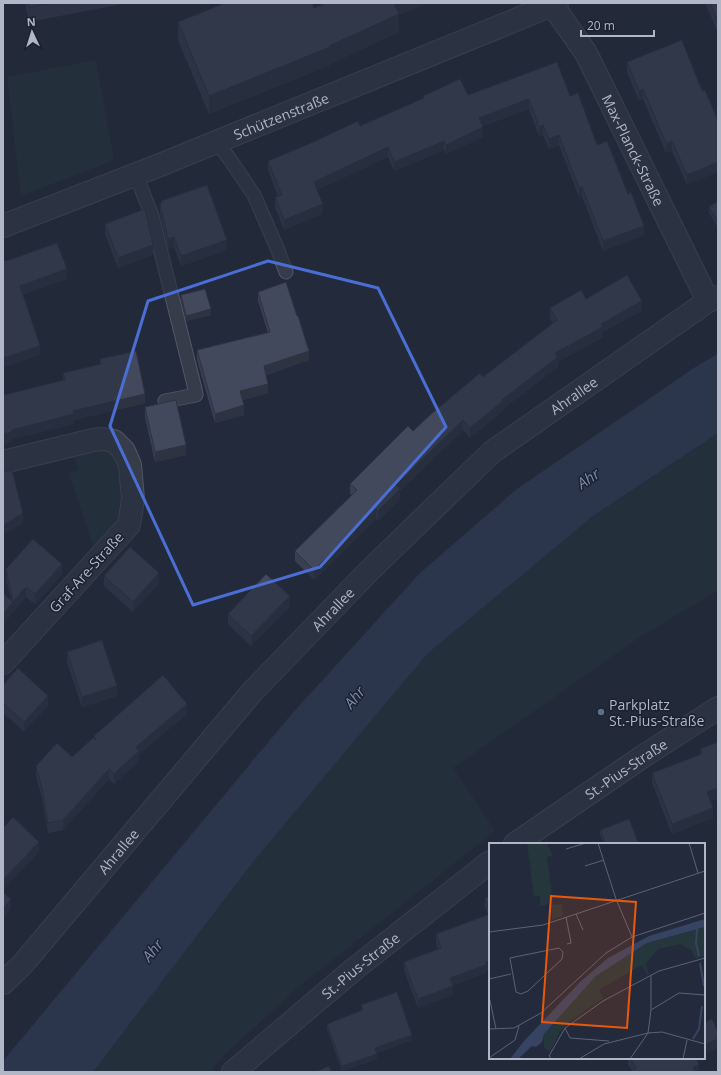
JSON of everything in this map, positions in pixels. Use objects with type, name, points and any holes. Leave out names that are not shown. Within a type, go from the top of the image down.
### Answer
[{"type":"street","name":"Schützenstraße","points":[[3,226],[217,142],[553,4]]},
{"type":"street","name":"Max-Planck-Straße","points":[[553,4],[586,53],[713,299]]},
{"type":"street","name":"Ahrallee","points":[[3,983],[22,965],[252,692],[368,572],[480,462],[492,452],[713,299]]},
{"type":"street","name":"Graf-Are-Straße","points":[[3,462],[93,440],[102,439],[114,441],[124,451],[130,465],[133,499],[128,525],[3,663]]},
{"type":"street","name":"St.-Pius-Straße","points":[[517,843],[642,757],[718,708]]},
{"type":"street","name":"St.-Pius-Straße","points":[[233,1072],[353,970],[489,863]]},
{"type":"lane","points":[[217,142],[254,195],[286,272]]},
{"type":"lane","points":[[136,174],[152,216],[196,395],[165,401]]},
{"type":"highlighted area","points":[[268,261],[378,288],[446,427],[320,567],[193,605],[110,426],[148,301]]},
{"type":"shaded area","points":[[96,60],[114,160],[21,196],[7,77]]},
{"type":"shaded area","points":[[718,433],[718,590],[637,639],[453,768],[495,831],[297,988],[222,1057],[210,1072],[93,1072],[253,862],[427,654],[593,516]]},
{"type":"shaded area","points":[[101,449],[113,454],[118,463],[122,477],[122,515],[94,549],[69,473],[78,470],[74,455]]},
{"type":"water","name":"Ahr","points":[[718,354],[718,433],[593,516],[427,654],[253,862],[93,1072],[3,1072],[3,1061],[290,716],[420,573],[517,489],[697,366]]},
{"type":"building","points":[[28,3],[52,3],[29,7]]},
{"type":"building","points":[[225,3],[312,3],[314,8],[326,3],[394,3],[399,14],[329,46],[330,47],[209,96],[178,22]]},
{"type":"building","points":[[710,3],[718,3],[718,22]]},
{"type":"building","points":[[682,40],[702,91],[705,90],[718,121],[718,162],[687,175],[672,141],[666,143],[643,89],[639,91],[627,62]]},
{"type":"building","points":[[557,62],[570,96],[578,93],[597,145],[607,141],[628,194],[631,192],[644,226],[603,241],[582,187],[579,188],[559,135],[549,139],[543,125],[539,127],[529,99],[479,118],[483,127],[446,145],[444,141],[394,162],[388,147],[314,182],[323,204],[284,220],[275,197],[282,195],[268,161],[358,121],[360,126],[424,98],[423,96],[460,79],[468,95]]},
{"type":"building","points":[[207,185],[227,240],[181,256],[174,237],[168,239],[160,204],[162,203],[161,201]]},
{"type":"building","points":[[718,201],[718,221],[709,207]]},
{"type":"building","points":[[145,209],[153,245],[118,258],[105,224]]},
{"type":"building","points":[[57,243],[67,269],[20,286],[40,346],[3,358],[3,261]]},
{"type":"building","points":[[627,275],[642,301],[601,324],[603,327],[555,353],[558,357],[502,400],[503,401],[470,428],[463,420],[396,485],[400,489],[378,511],[376,509],[314,570],[295,551],[357,490],[350,484],[408,426],[413,431],[480,373],[483,377],[557,320],[550,308],[581,290],[586,299]]},
{"type":"building","points":[[286,282],[309,351],[264,366],[268,384],[240,391],[244,405],[215,414],[197,350],[270,332],[258,292]]},
{"type":"building","points":[[205,289],[211,309],[186,316],[181,295]]},
{"type":"building","points":[[136,351],[145,394],[73,411],[74,414],[12,430],[12,432],[3,434],[3,392],[4,395],[65,380],[63,373],[101,364],[100,359]]},
{"type":"building","points":[[176,400],[186,445],[155,452],[145,407]]},
{"type":"building","points":[[12,470],[23,513],[3,526],[3,472]]},
{"type":"building","points":[[33,539],[62,564],[35,594],[26,587],[13,602],[6,569]]},
{"type":"building","points":[[130,547],[159,573],[133,602],[104,576]]},
{"type":"building","points":[[266,574],[290,596],[251,636],[228,614]]},
{"type":"building","points":[[3,593],[13,602],[3,614]]},
{"type":"building","points":[[102,640],[117,686],[82,697],[67,652]]},
{"type":"building","points":[[18,668],[48,696],[24,722],[3,703],[3,685]]},
{"type":"building","points":[[163,675],[187,704],[136,747],[139,751],[114,774],[109,769],[63,820],[48,823],[42,788],[36,766],[57,743],[72,757],[93,738],[96,740],[94,736]]},
{"type":"building","points":[[718,742],[718,788],[707,792],[713,808],[672,824],[652,773],[702,754],[700,749]]},
{"type":"building","points":[[13,817],[39,842],[3,880],[3,828]]},
{"type":"building","points":[[629,819],[639,843],[606,843],[600,830]]},
{"type":"building","points":[[3,892],[11,899],[3,909]]},
{"type":"building","points":[[489,896],[489,908],[485,898]]},
{"type":"building","points":[[489,914],[489,961],[486,962],[486,965],[450,978],[453,986],[418,999],[404,962],[441,948],[436,934]]},
{"type":"building","points":[[397,992],[412,1035],[375,1048],[377,1054],[342,1066],[327,1024],[363,1010],[361,1005]]},
{"type":"building","points":[[712,1019],[718,1032],[718,1039],[705,1045],[705,1022]]},
{"type":"building","points":[[631,1059],[696,1059],[699,1065],[693,1067],[695,1072],[630,1072],[636,1068]]},
{"type":"building","points":[[329,1066],[332,1072],[315,1072]]},
{"type":"place","name":"Parkplatz St.-Pius-Straße","points":[[601,712]]}]
